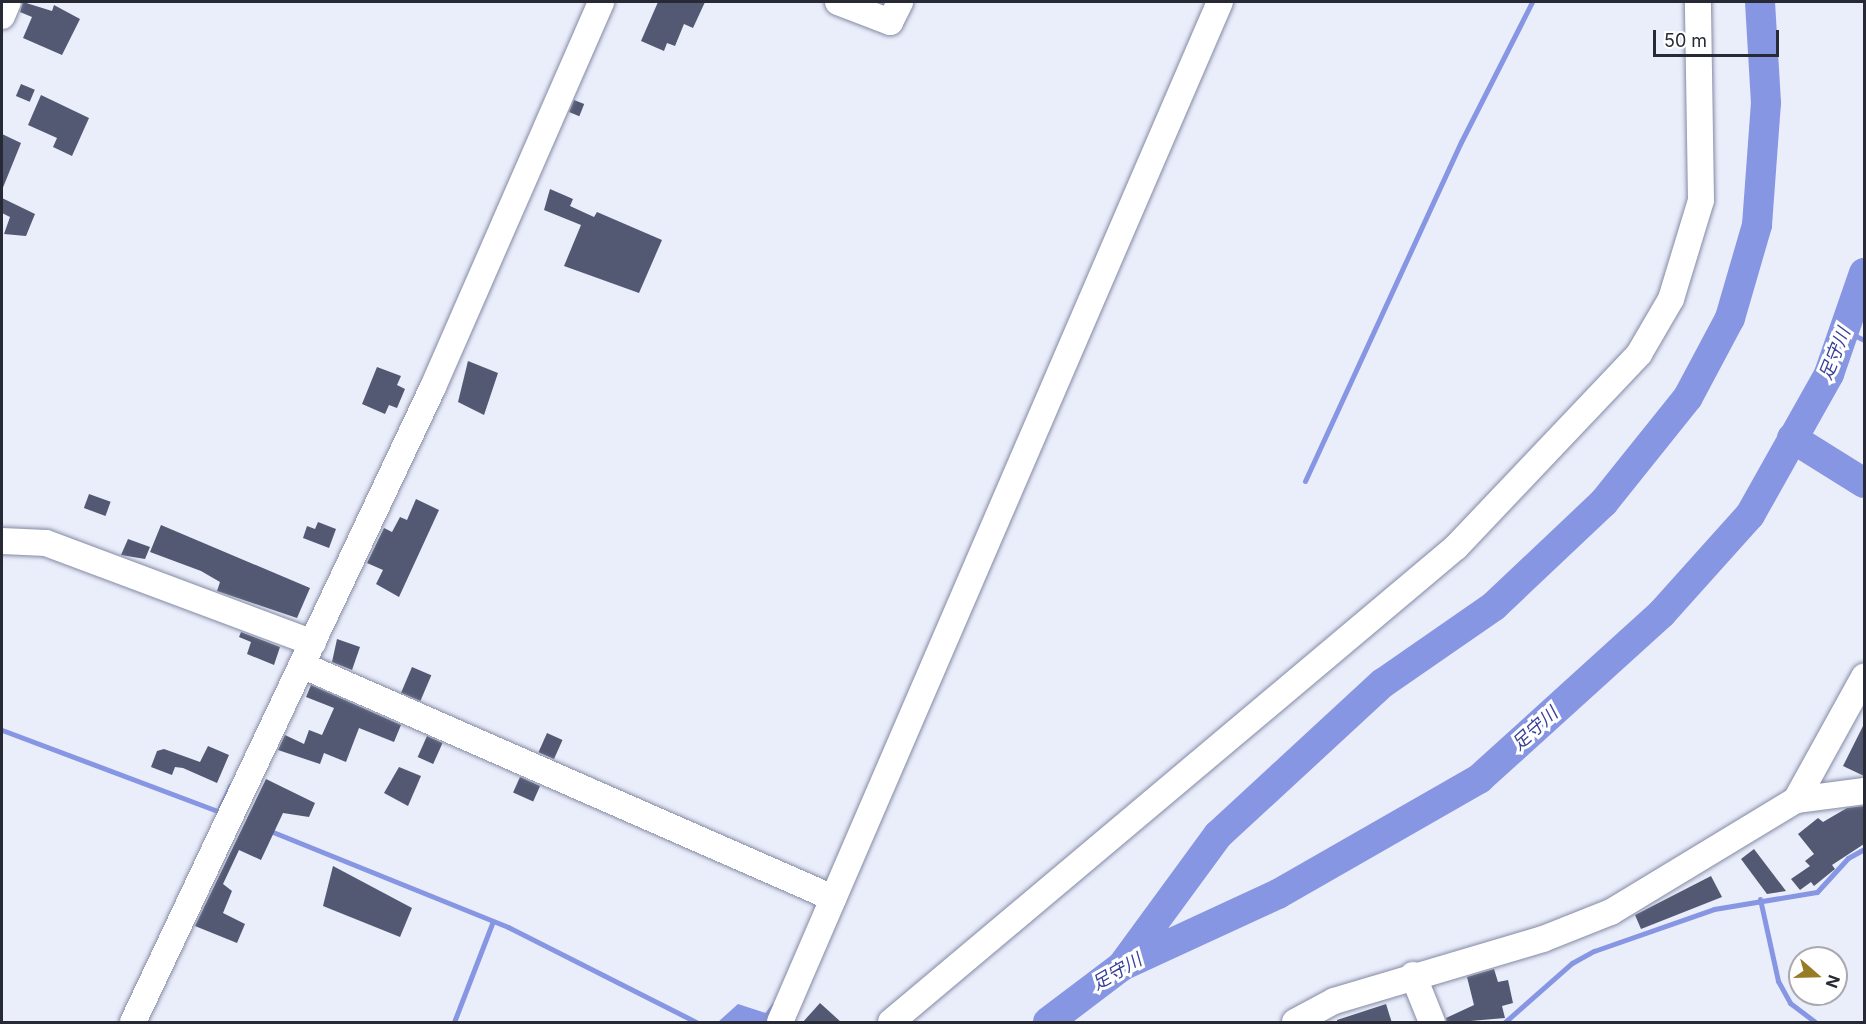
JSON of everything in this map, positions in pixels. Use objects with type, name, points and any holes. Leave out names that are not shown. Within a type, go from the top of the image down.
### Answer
[{"type":"street","points":[[2,16],[8,2]]},
{"type":"street","points":[[133,1023],[230,816],[305,647],[433,387],[601,2]]},
{"type":"street","points":[[838,2],[890,22],[900,2]]},
{"type":"street","points":[[780,1023],[826,895],[1220,2]]},
{"type":"street","points":[[891,1023],[1456,547],[1639,354],[1671,299],[1701,200],[1698,2]]},
{"type":"street","points":[[2,541],[46,543],[305,647],[558,773],[826,895]]},
{"type":"street","points":[[1796,801],[1864,677]]},
{"type":"street","points":[[1295,1023],[1334,1001],[1413,975],[1543,939],[1611,912],[1796,801],[1864,791]]},
{"type":"street","points":[[1413,975],[1432,1023]]},
{"type":"water","points":[[738,1004],[775,1016],[771,1022],[718,1022]]},
{"type":"building","points":[[23,2],[52,11],[54,5],[80,19],[62,55],[23,38],[32,17],[20,12]]},
{"type":"building","points":[[658,2],[705,2],[693,28],[684,24],[675,46],[667,43],[664,51],[641,41]]},
{"type":"building","points":[[21,84],[35,90],[30,102],[16,96]]},
{"type":"building","points":[[41,95],[89,118],[72,156],[53,147],[57,138],[28,125]]},
{"type":"building","points":[[574,100],[584,104],[579,116],[569,112]]},
{"type":"building","points":[[2,134],[21,143],[2,190]]},
{"type":"building","points":[[550,189],[573,199],[570,206],[594,217],[597,212],[662,240],[639,293],[564,266],[581,225],[544,210]]},
{"type":"building","points":[[2,198],[35,214],[26,236],[4,234],[10,217],[2,213]]},
{"type":"building","points":[[468,361],[498,373],[484,415],[458,402]]},
{"type":"building","points":[[377,367],[401,376],[397,385],[405,389],[397,408],[389,405],[385,414],[362,404]]},
{"type":"building","points":[[89,494],[111,502],[105,516],[84,508]]},
{"type":"building","points":[[416,499],[439,510],[399,597],[376,584],[383,570],[367,563],[384,528],[392,532],[400,517],[407,520]]},
{"type":"building","points":[[318,522],[336,529],[329,548],[303,538],[307,526],[315,529]]},
{"type":"building","points":[[161,525],[310,588],[297,618],[217,591],[220,582],[201,571],[150,552]]},
{"type":"building","points":[[128,539],[150,547],[145,559],[121,555]]},
{"type":"building","points":[[241,632],[280,647],[274,665],[247,654],[251,642],[239,637]]},
{"type":"building","points":[[337,639],[360,647],[352,670],[332,662]]},
{"type":"building","points":[[412,667],[431,675],[420,701],[401,693]]},
{"type":"building","points":[[311,685],[401,725],[394,742],[359,728],[346,762],[324,753],[320,764],[278,750],[285,735],[304,744],[309,730],[322,735],[334,708],[306,697]]},
{"type":"building","points":[[1864,724],[1864,776],[1843,766]]},
{"type":"building","points":[[547,733],[563,740],[554,759],[538,752]]},
{"type":"building","points":[[427,736],[443,743],[433,764],[418,757]]},
{"type":"building","points":[[208,746],[229,755],[217,783],[183,768],[175,767],[172,775],[151,767],[157,751],[164,749],[200,762]]},
{"type":"building","points":[[399,767],[421,776],[408,806],[384,793]]},
{"type":"building","points":[[520,777],[540,786],[533,801],[513,793]]},
{"type":"building","points":[[266,779],[315,803],[309,817],[283,813],[261,860],[239,850],[223,884],[232,891],[223,913],[245,924],[237,943],[195,926]]},
{"type":"building","points":[[1864,806],[1864,844],[1832,865],[1835,869],[1814,886],[1811,882],[1800,890],[1791,879],[1810,866],[1805,861],[1814,854],[1798,834],[1818,818],[1823,822],[1847,808]]},
{"type":"building","points":[[1754,849],[1786,891],[1767,894],[1741,859]]},
{"type":"building","points":[[333,866],[412,908],[400,937],[323,906]]},
{"type":"building","points":[[1711,876],[1722,897],[1641,929],[1635,915]]},
{"type":"building","points":[[1494,969],[1498,982],[1508,980],[1513,1003],[1502,1006],[1505,1018],[1447,1023],[1446,1018],[1474,1005],[1467,977]]},
{"type":"building","points":[[820,1003],[842,1023],[802,1023]]},
{"type":"building","points":[[1386,1004],[1392,1023],[1337,1023],[1337,1020]]},
{"type":"waterway","points":[[1305,481],[1461,142],[1532,2]]},
{"type":"waterway","points":[[1122,966],[1218,835],[1383,683],[1494,606],[1604,502],[1688,397],[1730,318],[1757,225],[1766,103],[1760,2]]},
{"type":"waterway","name":"足守川","points":[[1048,1022],[1122,966],[1278,894],[1479,779],[1662,613],[1750,515],[1829,374],[1864,273]]},
{"type":"waterway","points":[[1847,332],[1864,340]]},
{"type":"waterway","points":[[1792,438],[1864,483]]},
{"type":"waterway","points":[[2,730],[220,812]]},
{"type":"waterway","points":[[218,812],[230,786]]},
{"type":"waterway","points":[[268,830],[508,927],[696,1022]]},
{"type":"waterway","points":[[1505,1022],[1572,963],[1594,951],[1714,909],[1817,892],[1848,858],[1864,849]]},
{"type":"waterway","points":[[1760,899],[1778,981],[1790,1003],[1815,1022]]},
{"type":"waterway","points":[[454,1022],[493,921]]},
{"type":"waterway","points":[[761,1022],[774,1005]]}]
